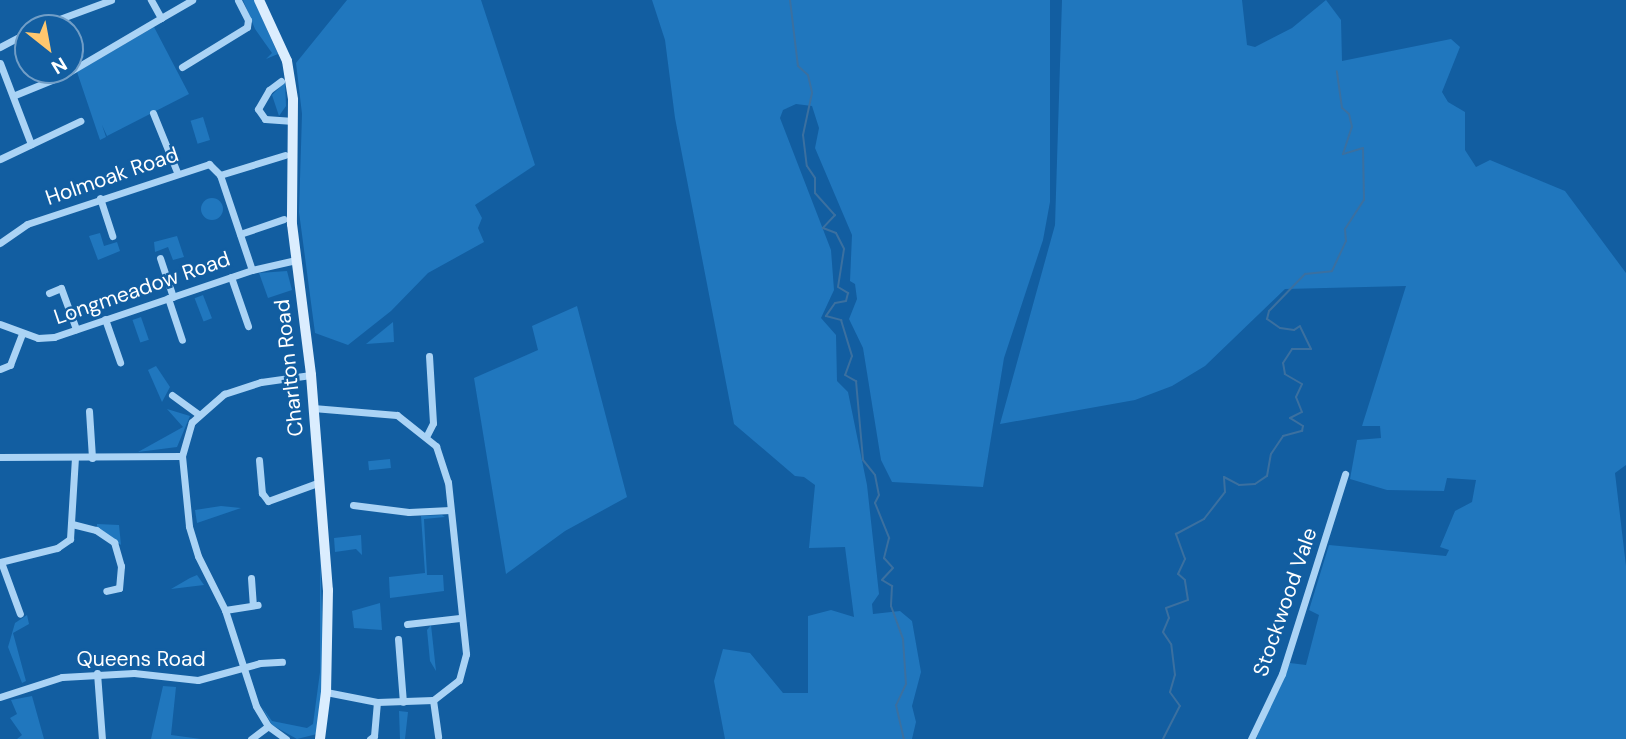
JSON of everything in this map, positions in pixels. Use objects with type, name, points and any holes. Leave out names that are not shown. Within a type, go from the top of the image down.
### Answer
[{"type":"street","points":[[73,14],[111,0]]},
{"type":"street","points":[[151,0],[161,18]]},
{"type":"street","points":[[15,95],[64,75],[192,0]]},
{"type":"street","points":[[182,67],[247,27],[248,20],[238,0]]},
{"type":"street","name":"Charlton Road","points":[[259,0],[287,61],[293,121],[296,260],[311,375],[329,626],[326,692],[320,739]]},
{"type":"street","points":[[0,63],[15,95],[18,120],[31,144]]},
{"type":"street","points":[[281,82],[269,90],[258,109],[265,119],[293,121]]},
{"type":"street","points":[[153,113],[177,172]]},
{"type":"street","points":[[0,159],[80,121]]},
{"type":"street","points":[[252,270],[220,175],[285,155]]},
{"type":"street","name":"Holmoak Road","points":[[0,243],[25,224],[204,163],[214,166],[220,175]]},
{"type":"street","points":[[100,198],[112,236]]},
{"type":"street","points":[[240,234],[284,219]]},
{"type":"street","points":[[160,258],[182,340]]},
{"type":"street","name":"Longmeadow Road","points":[[0,324],[46,339],[252,270],[296,260]]},
{"type":"street","points":[[231,277],[248,326]]},
{"type":"street","points":[[49,293],[61,288],[76,329]]},
{"type":"street","points":[[105,319],[120,362]]},
{"type":"street","points":[[0,369],[10,365],[22,333]]},
{"type":"street","points":[[427,435],[433,423],[429,356]]},
{"type":"street","points":[[282,738],[268,726],[242,667],[225,610],[193,542],[182,456],[186,436],[198,414],[224,394],[246,386],[311,375]]},
{"type":"street","points":[[172,394],[198,414]]},
{"type":"street","points":[[313,408],[397,415],[427,435],[443,464],[450,510],[464,669],[453,690],[433,700],[377,702],[326,692]]},
{"type":"street","points":[[89,411],[92,458]]},
{"type":"street","points":[[0,457],[182,456]]},
{"type":"street","points":[[20,614],[1,562],[64,545],[72,524],[75,458]]},
{"type":"street","points":[[259,460],[262,493],[268,501],[320,482]]},
{"type":"street","name":"Stockwood Vale","points":[[1251,739],[1282,674],[1345,474]]},
{"type":"street","points":[[354,505],[409,512],[450,510]]},
{"type":"street","points":[[72,524],[109,536],[119,551],[119,588],[106,591]]},
{"type":"street","points":[[225,610],[256,605],[251,578]]},
{"type":"street","points":[[407,624],[422,625],[460,618]]},
{"type":"street","points":[[397,639],[403,702]]},
{"type":"street","name":"Queens Road","points":[[0,697],[62,677],[97,673],[198,680],[242,667],[282,662]]},
{"type":"street","points":[[97,673],[103,739]]},
{"type":"street","points":[[433,700],[438,737]]},
{"type":"street","points":[[370,739],[374,736],[377,702]]},
{"type":"street","points":[[255,738],[268,726]]},
{"type":"shaded area","points":[[243,0],[254,0],[278,54],[266,59],[272,53],[255,29]]},
{"type":"shaded area","points":[[347,0],[481,0],[535,165],[475,205],[482,218],[478,228],[484,242],[428,273],[391,311],[348,345],[315,333],[299,212],[302,114],[296,63]]},
{"type":"shaded area","points":[[652,0],[1050,0],[1050,202],[1043,240],[1004,358],[983,487],[892,482],[881,460],[863,348],[849,319],[857,299],[855,284],[850,281],[852,235],[815,148],[819,128],[812,106],[796,104],[783,110],[780,118],[831,250],[834,290],[821,318],[836,335],[837,381],[848,392],[867,485],[879,594],[872,604],[873,614],[900,611],[912,621],[921,672],[912,706],[916,722],[912,739],[725,739],[714,681],[723,649],[750,653],[783,693],[808,693],[808,616],[831,610],[854,617],[845,547],[809,548],[815,485],[804,477],[795,476],[734,424],[675,118],[665,40]]},
{"type":"shaded area","points":[[1062,0],[1242,0],[1247,45],[1255,47],[1292,28],[1326,0],[1341,20],[1342,61],[1451,39],[1460,47],[1442,92],[1448,102],[1465,112],[1465,150],[1476,167],[1490,160],[1565,191],[1626,273],[1626,465],[1615,473],[1626,566],[1626,739],[1256,739],[1290,663],[1306,665],[1319,615],[1309,610],[1329,545],[1446,556],[1449,550],[1440,547],[1455,511],[1472,502],[1476,480],[1447,478],[1444,491],[1387,490],[1350,479],[1357,440],[1381,438],[1380,426],[1362,426],[1406,286],[1285,289],[1205,366],[1172,386],[1135,400],[1000,424],[1055,225]]},
{"type":"shaded area","points":[[154,27],[189,94],[107,136],[102,125],[106,137],[100,140],[81,84],[84,84],[84,68]]},
{"type":"shaded area","points":[[285,82],[286,106],[279,116],[272,95]]},
{"type":"shaded area","points":[[203,117],[210,140],[198,144],[191,121]]},
{"type":"shaded area","points":[[212,198],[220,201],[223,209],[220,217],[212,220],[204,217],[201,209],[204,201]]},
{"type":"shaded area","points":[[100,233],[104,246],[117,242],[120,251],[98,260],[89,236]]},
{"type":"shaded area","points":[[177,236],[184,257],[173,260],[168,247],[155,252],[154,242]]},
{"type":"shaded area","points":[[287,271],[292,290],[268,298],[259,273]]},
{"type":"shaded area","points":[[203,295],[212,318],[204,322],[195,298]]},
{"type":"shaded area","points":[[577,306],[627,497],[565,531],[506,574],[474,378],[538,350],[532,326]]},
{"type":"shaded area","points":[[141,317],[149,340],[140,343],[132,320]]},
{"type":"shaded area","points":[[393,322],[394,342],[366,344]]},
{"type":"shaded area","points":[[156,366],[170,387],[162,402],[148,370]]},
{"type":"shaded area","points":[[167,409],[190,416],[177,447],[138,452],[183,427]]},
{"type":"shaded area","points":[[390,459],[391,468],[369,470],[368,461]]},
{"type":"shaded area","points":[[221,506],[241,508],[197,523],[195,510]]},
{"type":"shaded area","points":[[421,516],[445,517],[424,519],[427,575],[443,575],[444,591],[390,598],[389,577],[425,573]]},
{"type":"shaded area","points":[[97,524],[119,525],[121,545],[97,527]]},
{"type":"shaded area","points":[[361,535],[362,555],[356,549],[335,552],[334,538]]},
{"type":"shaded area","points":[[320,550],[324,674],[317,734],[297,739],[272,725],[262,707],[272,721],[307,728],[313,724],[320,672]]},
{"type":"shaded area","points":[[197,575],[204,585],[171,589],[190,578]]},
{"type":"shaded area","points":[[380,603],[382,630],[354,628],[352,611]]},
{"type":"shaded area","points":[[27,615],[29,624],[13,633],[26,681],[22,683],[8,647],[15,623]]},
{"type":"shaded area","points":[[431,625],[436,671],[430,661],[427,630]]},
{"type":"shaded area","points":[[163,686],[176,687],[171,735],[201,739],[151,739]]},
{"type":"shaded area","points":[[32,696],[44,739],[17,739],[22,735],[10,718],[17,714],[11,700]]},
{"type":"shaded area","points":[[399,711],[408,712],[405,739],[400,739]]},
{"type":"waterway","points":[[790,0],[798,66],[808,75],[812,93],[803,135],[807,166],[815,178],[815,193],[835,215],[823,228],[836,233],[844,249],[838,287],[848,293],[846,301],[835,303],[826,316],[841,320],[852,356],[845,375],[856,381],[863,460],[875,475],[879,495],[875,503],[889,538],[884,558],[893,568],[882,580],[892,586],[891,606],[903,639],[906,684],[896,705],[904,739]]},
{"type":"waterway","points":[[1163,739],[1180,706],[1170,692],[1175,675],[1171,644],[1163,632],[1169,618],[1166,608],[1188,600],[1185,580],[1178,574],[1185,559],[1176,534],[1204,519],[1225,492],[1224,477],[1239,485],[1255,484],[1267,476],[1271,454],[1283,436],[1302,431],[1303,426],[1290,418],[1302,412],[1296,397],[1302,384],[1285,374],[1283,363],[1292,349],[1311,349],[1300,326],[1294,330],[1280,328],[1267,319],[1269,311],[1305,274],[1332,271],[1346,241],[1345,229],[1364,200],[1363,148],[1343,154],[1352,127],[1349,114],[1342,108],[1337,71]]}]
